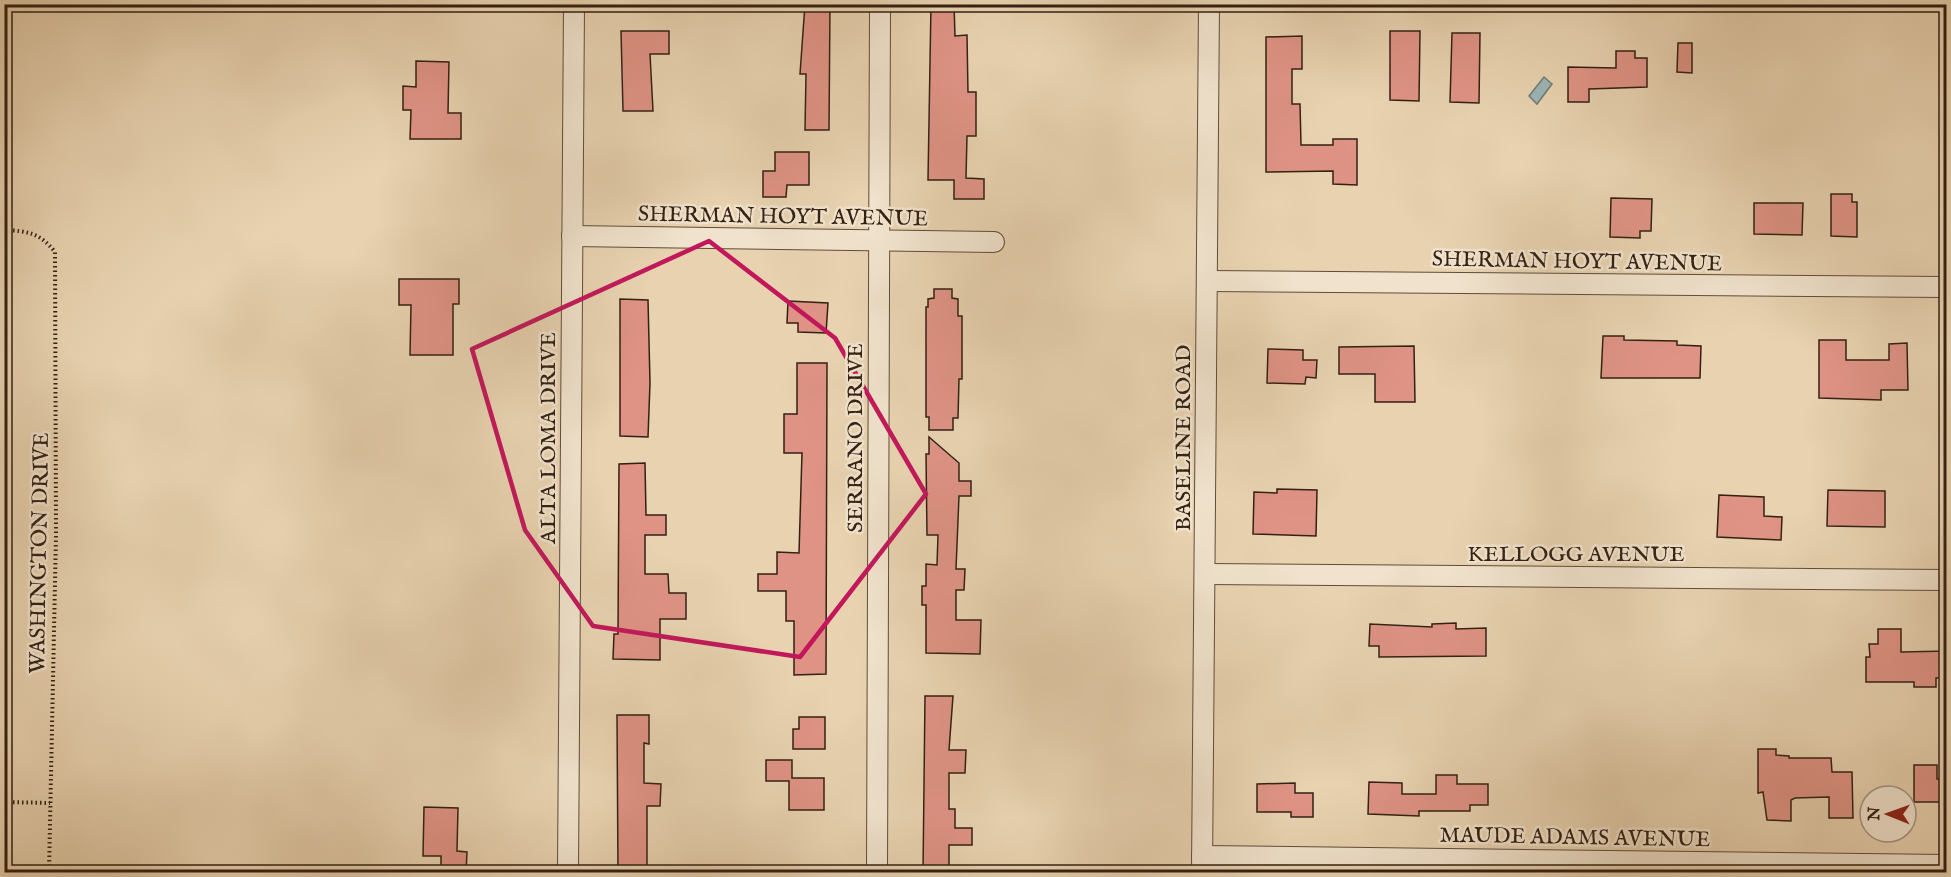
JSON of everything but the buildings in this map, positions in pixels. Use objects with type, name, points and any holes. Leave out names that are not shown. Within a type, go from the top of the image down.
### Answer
[{"type":"street","name":"ALTA LOMA DRIVE","points":[[568,873],[574,4]]},
{"type":"street","name":"SERRANO DRIVE","points":[[877,873],[880,4]]},
{"type":"street","name":"BASELINE ROAD","points":[[1202,864],[1209,4]]},
{"type":"street","name":"SHERMAN HOYT AVENUE","points":[[572,236],[994,242]]},
{"type":"street","name":"SHERMAN HOYT AVENUE","points":[[1208,281],[1947,287]]},
{"type":"street","name":"KELLOGG AVENUE","points":[[1205,574],[1947,580]]},
{"type":"street","name":"MAUDE ADAMS AVENUE","points":[[1202,864],[1947,865]]},
{"type":"path","name":"WASHINGTON DRIVE","points":[[4,230],[30,231],[44,238],[55,252],[56,264],[56,534],[49,873]]},
{"type":"path","points":[[4,802],[50,803]]},
{"type":"highlighted area","points":[[709,241],[835,338],[926,494],[800,657],[593,626],[525,530],[472,349]]},
{"type":"water","points":[[1544,77],[1552,84],[1537,104],[1529,96]]}]
